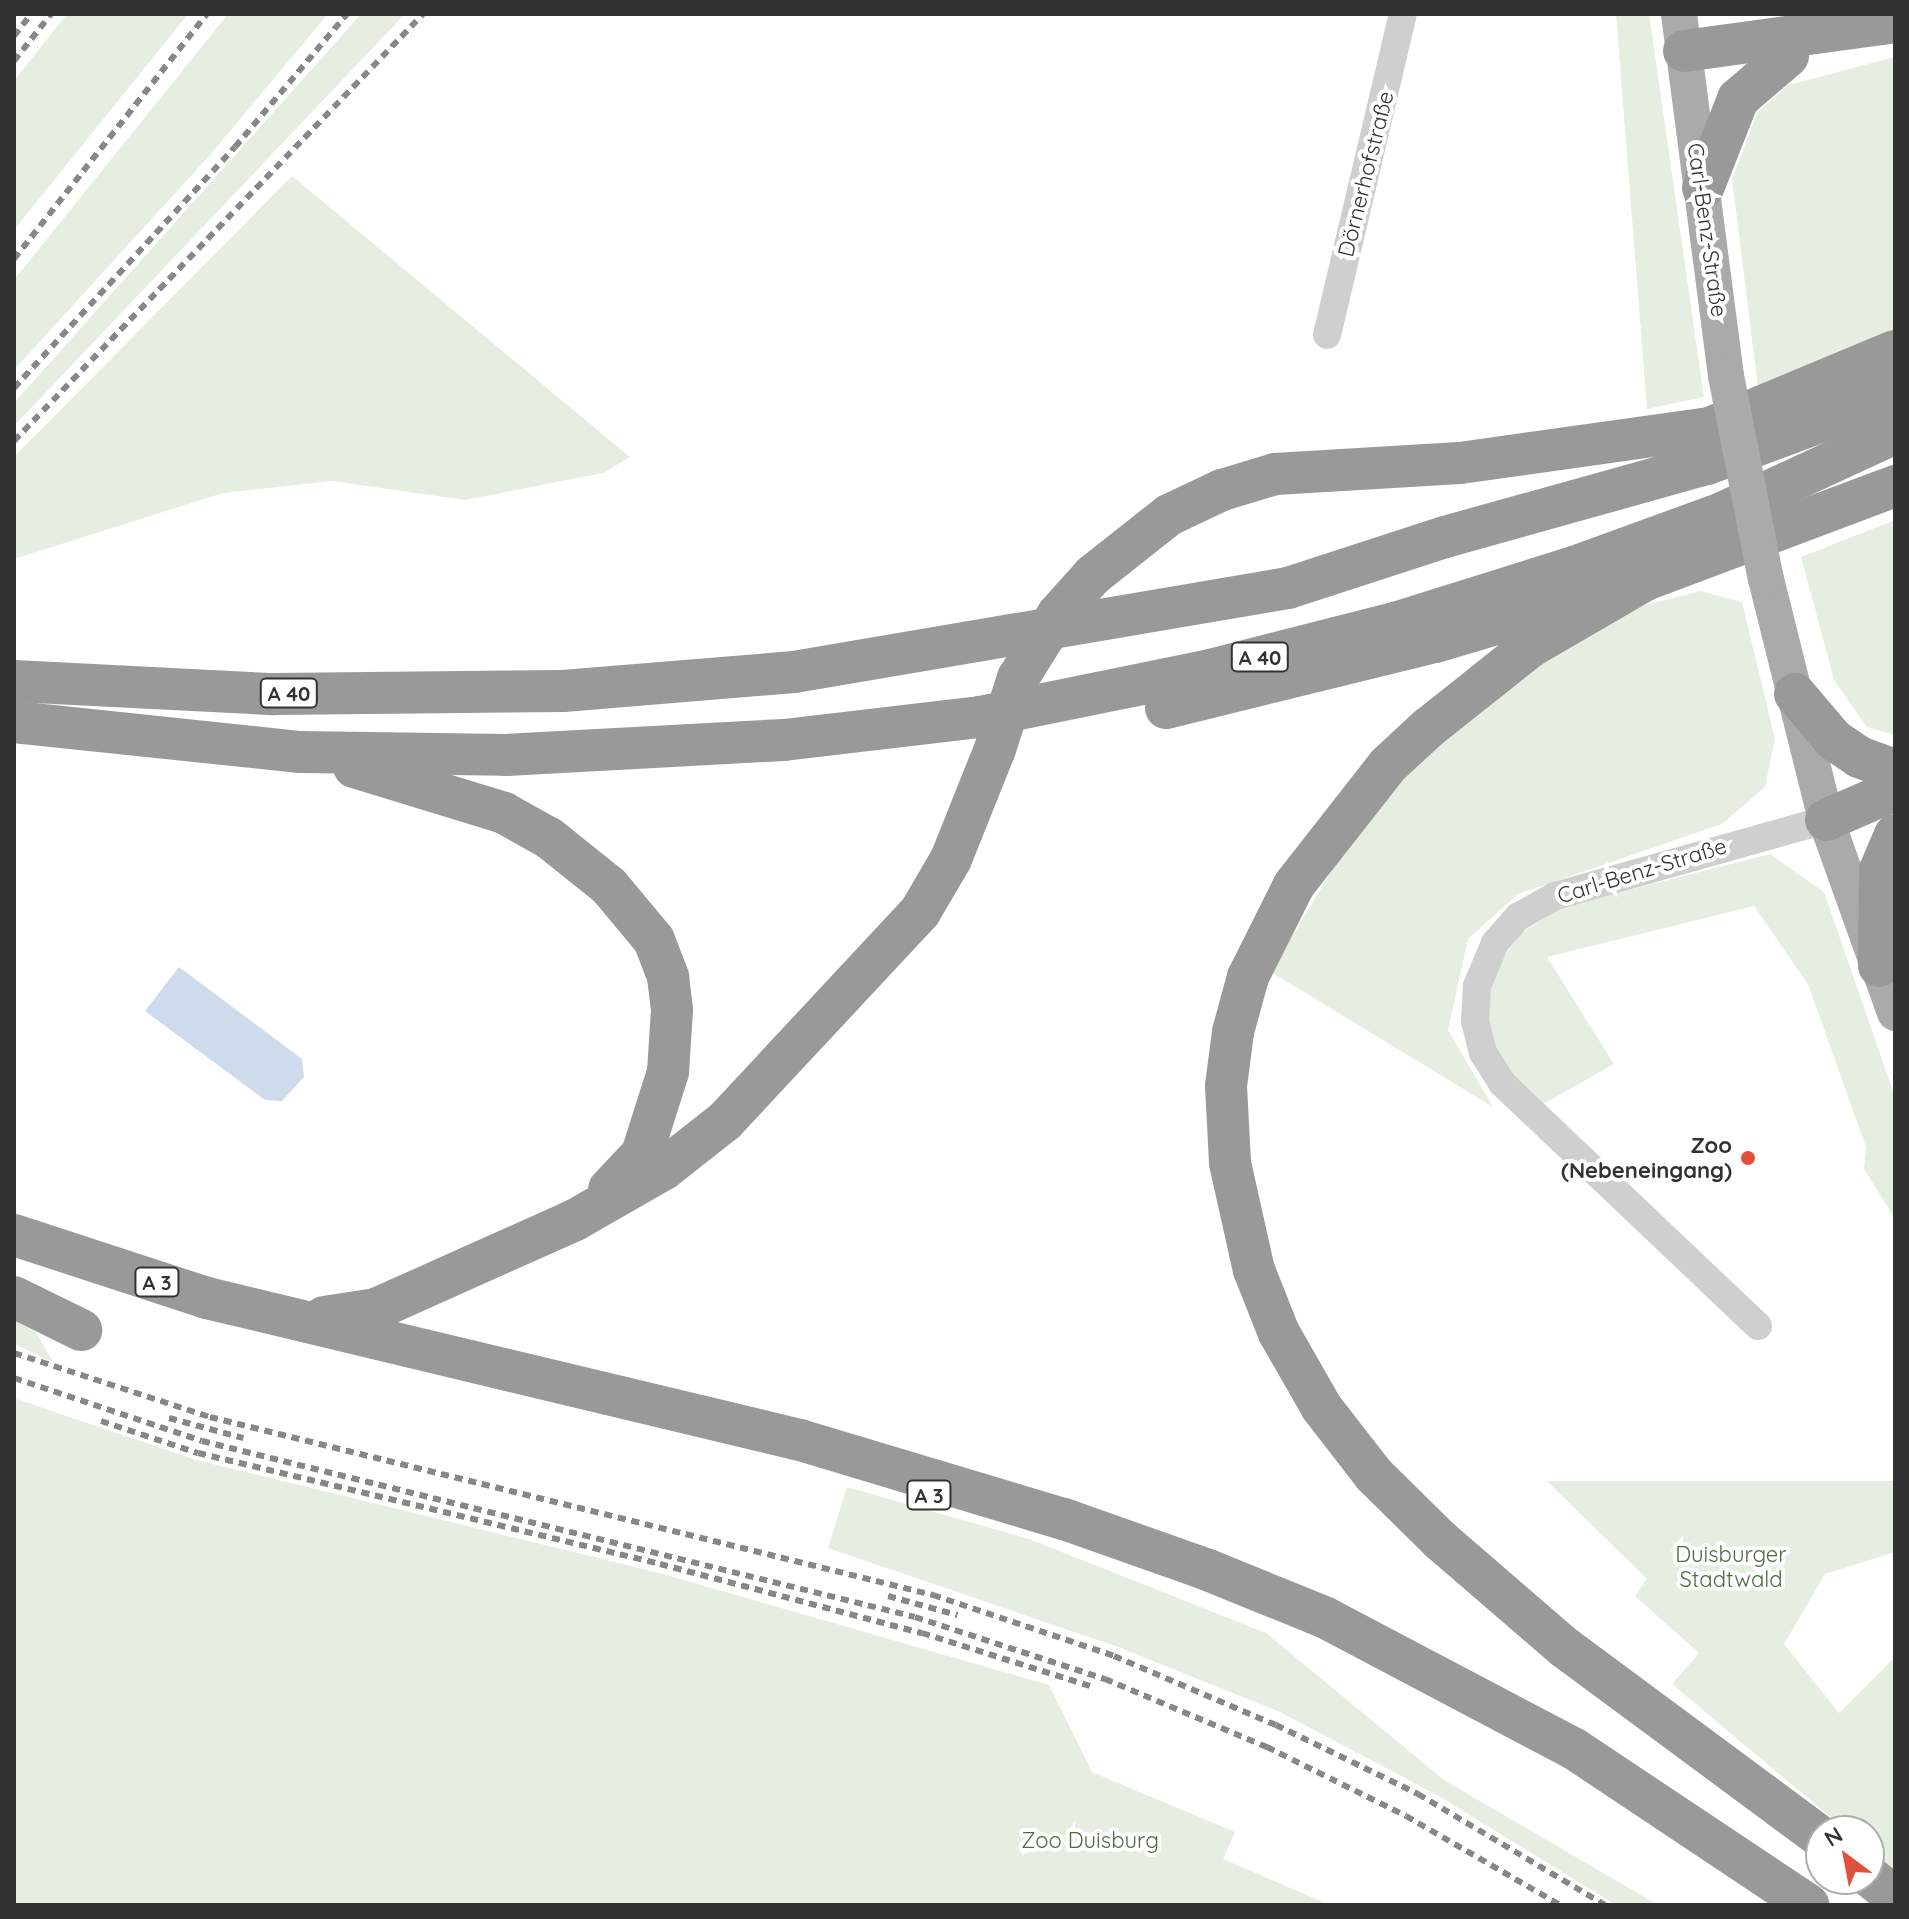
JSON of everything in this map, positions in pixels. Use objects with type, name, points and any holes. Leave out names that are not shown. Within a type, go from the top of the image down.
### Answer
[{"type":"highway","points":[[1756,14],[1820,29]]},
{"type":"highway","points":[[1683,47],[1895,22]]},
{"type":"highway","points":[[1683,47],[1788,56],[1895,37]]},
{"type":"highway","points":[[1703,188],[1738,99],[1788,56]]},
{"type":"highway","points":[[1445,537],[1895,351]]},
{"type":"highway","name":"A 40","points":[[14,681],[274,694],[563,691],[794,672],[1288,588],[1445,537],[1707,464],[1895,394]]},
{"type":"highway","points":[[303,1320],[376,1309],[602,1206],[653,1161],[725,1121],[920,912],[986,797],[995,749],[1018,678],[1058,614],[1093,575],[1169,515],[1222,490],[1275,474],[1460,463],[1710,428]]},
{"type":"highway","name":"A 40","points":[[14,722],[300,752],[506,755],[784,740],[980,717],[1210,670],[1398,622],[1574,567],[1722,513],[1895,433]]},
{"type":"highway","points":[[784,740],[869,743],[1084,723],[1231,696],[1645,580],[1888,487]]},
{"type":"highway","points":[[1645,580],[1530,647],[1428,728],[1388,765],[1294,885],[1256,957],[1233,1032],[1226,1086],[1230,1163],[1247,1244],[1274,1321],[1308,1387],[1364,1463],[1414,1517],[1564,1647],[1805,1825]]},
{"type":"highway","points":[[1795,694],[1834,740],[1859,757],[1895,770]]},
{"type":"highway","points":[[300,752],[504,813],[568,851],[639,918],[668,977],[672,1010],[653,1161]]},
{"type":"highway","points":[[1826,820],[1895,790]]},
{"type":"highway","points":[[1826,820],[1895,810]]},
{"type":"highway","points":[[1879,966],[1880,870],[1895,835]]},
{"type":"highway","name":"A 3","points":[[14,1235],[207,1298],[800,1440],[1064,1519],[1208,1570],[1326,1618],[1573,1748],[1808,1905]]},
{"type":"highway","name":"A 3","points":[[14,1259],[189,1315],[772,1452],[1060,1534],[1197,1585],[1445,1699],[1683,1841],[1776,1905]]},
{"type":"highway","points":[[14,1297],[81,1330]]},
{"type":"main road","name":"Carl-Benz-Straße","points":[[1683,47],[1726,376],[1766,579],[1826,820],[1895,1013]]},
{"type":"street","name":"Dörnerhofstraße","points":[[1327,335],[1403,14]]},
{"type":"street","name":"Carl-Benz-Straße","points":[[1758,1326],[1502,1083],[1483,1053],[1475,1022],[1477,986],[1495,943],[1518,917],[1555,896],[1826,820]]},
{"type":"green space","points":[[67,14],[188,14],[14,230],[14,81]]},
{"type":"green space","points":[[228,14],[328,14],[209,156],[14,370],[14,280]]},
{"type":"green space","points":[[361,14],[405,14],[14,426],[14,403]]},
{"type":"green space","points":[[1616,14],[1649,14],[1704,397],[1647,409]]},
{"type":"green space","points":[[1895,57],[1895,332],[1758,388],[1732,179],[1757,113],[1788,85]]},
{"type":"green space","points":[[292,176],[630,457],[603,473],[465,500],[332,481],[223,493],[14,559],[14,457]]},
{"type":"green space","points":[[1895,520],[1895,735],[1867,727],[1834,680],[1801,557]]},
{"type":"green space","points":[[1701,591],[1742,602],[1775,739],[1765,787],[1722,824],[1518,894],[1468,939],[1448,1030],[1493,1107],[1271,972],[1362,820],[1439,738],[1562,646],[1629,609]]},
{"type":"green space","points":[[1770,854],[1824,892],[1895,1097],[1895,1219],[1864,1169],[1866,1147],[1808,984],[1754,906],[1547,957],[1614,1064],[1538,1107],[1501,1064],[1487,1021],[1489,979],[1520,934],[1562,907]]},
{"type":"green space","points":[[14,1320],[36,1332],[53,1362],[14,1344]]},
{"type":"green space","name":"Zoo Duisburg","points":[[14,1398],[196,1460],[656,1572],[1049,1685],[1092,1772],[1235,1832],[1223,1859],[1330,1905],[14,1905]]},
{"type":"green space","name":"Duisburger Stadtwald","points":[[1547,1481],[1895,1481],[1895,1552],[1825,1574],[1784,1644],[1839,1713],[1895,1657],[1895,1871],[1885,1863],[1885,1815],[1828,1815],[1672,1684],[1699,1653],[1635,1596],[1647,1579]]},
{"type":"green space","points":[[847,1487],[1029,1539],[1266,1633],[1444,1780],[1658,1905],[1616,1905],[1437,1795],[1280,1712],[1118,1647],[828,1548]]},
{"type":"water","points":[[179,967],[302,1059],[304,1077],[282,1101],[265,1100],[145,1011]]},
{"type":"railway","points":[[14,36],[31,14]]},
{"type":"railway","points":[[14,61],[51,14]]},
{"type":"railway","points":[[14,259],[207,14]]},
{"type":"railway","points":[[14,388],[235,147],[347,14]]},
{"type":"railway","points":[[14,441],[423,14]]},
{"type":"railway","points":[[14,1353],[210,1417],[933,1595],[1114,1656],[1276,1725],[1418,1794],[1605,1905]]},
{"type":"railway","points":[[14,1378],[202,1441],[915,1617],[1105,1679],[1267,1747],[1406,1816],[1560,1905]]},
{"type":"railway","points":[[169,1418],[243,1438]]},
{"type":"railway","points":[[101,1421],[198,1453],[660,1564],[922,1633],[1093,1687]]},
{"type":"railway","points":[[888,1596],[957,1615]]},
{"type":"place","name":"Zoo (Nebeneingang)","points":[[1748,1158]]}]
